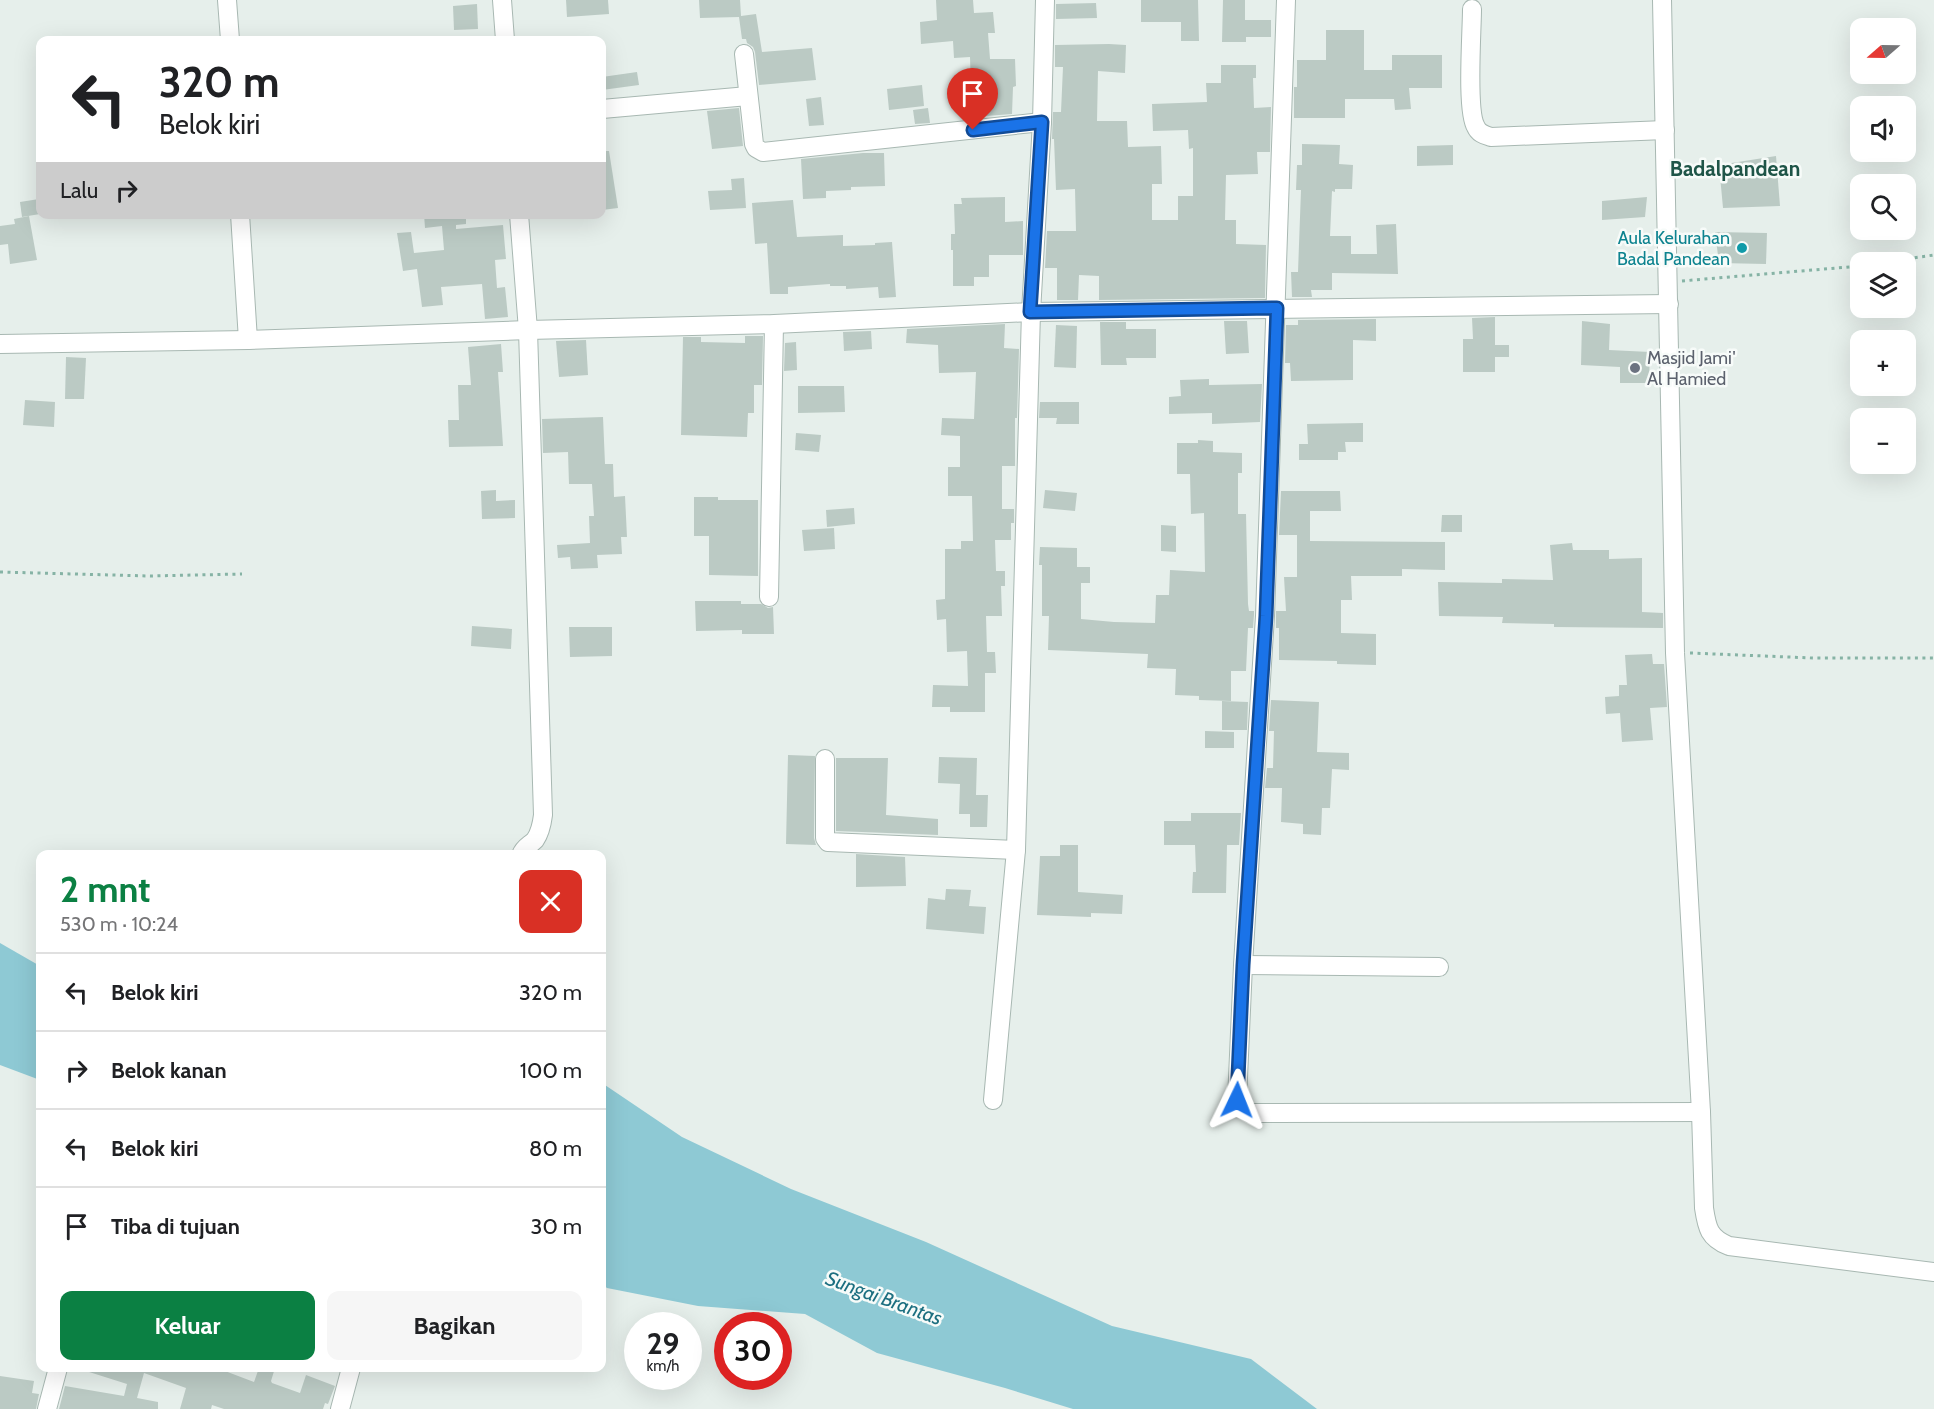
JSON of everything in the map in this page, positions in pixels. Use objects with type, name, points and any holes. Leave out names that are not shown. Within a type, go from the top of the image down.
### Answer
[{"type":"street","points":[[227,0],[230,36]]},
{"type":"street","points":[[502,0],[505,36]]},
{"type":"street","points":[[993,1100],[1016,850],[1030,312],[1042,122],[1045,0]]},
{"type":"street","points":[[1286,0],[1266,616],[1243,965],[1237,1100],[1239,1105],[1250,1113],[1701,1112]]},
{"type":"street","points":[[1662,0],[1675,653],[1701,1112],[1704,1208],[1707,1223],[1718,1241],[1743,1248],[1934,1272]]},
{"type":"street","points":[[1472,9],[1471,103],[1473,121],[1483,135],[1491,137],[1665,130]]},
{"type":"street","points":[[744,54],[754,144],[763,152],[1042,122]]},
{"type":"street","points":[[606,109],[748,96]]},
{"type":"street","points":[[240,219],[248,340]]},
{"type":"street","points":[[519,219],[528,330],[543,815],[535,840],[524,850]]},
{"type":"street","points":[[0,344],[248,340],[774,324],[1030,312],[1669,304]]},
{"type":"street","points":[[769,597],[774,324]]},
{"type":"street","points":[[825,759],[825,838],[828,842],[1016,850]]},
{"type":"street","points":[[1243,965],[1439,967]]},
{"type":"street","points":[[46,1409],[57,1372]]},
{"type":"street","points":[[340,1409],[350,1372]]},
{"type":"path","points":[[1916,258],[1934,255]]},
{"type":"path","points":[[1668,282],[1850,267]]},
{"type":"path","points":[[0,572],[150,576],[242,574]]},
{"type":"path","points":[[1675,653],[1813,658],[1934,658]]},
{"type":"water","points":[[0,943],[36,964],[36,1078],[0,1065]]},
{"type":"water","name":"Sungai Brantas","points":[[606,1086],[682,1137],[791,1189],[926,1242],[1112,1326],[1251,1359],[1317,1409],[1073,1409],[877,1353],[805,1314],[698,1306],[606,1287]]},
{"type":"building","points":[[566,0],[608,0],[609,14],[567,17]]},
{"type":"building","points":[[699,0],[740,0],[741,16],[756,14],[762,52],[812,48],[816,80],[759,85],[755,52],[746,39],[742,39],[739,17],[700,18]]},
{"type":"building","points":[[936,0],[973,0],[974,13],[993,12],[995,33],[988,33],[990,59],[1015,59],[1016,86],[1013,87],[1012,114],[973,117],[974,87],[971,87],[970,57],[954,58],[953,41],[921,44],[920,22],[937,20]]},
{"type":"building","points":[[1141,0],[1198,0],[1199,41],[1181,41],[1181,22],[1141,22]]},
{"type":"building","points":[[1223,0],[1245,0],[1245,20],[1271,20],[1271,37],[1246,37],[1246,42],[1222,42]]},
{"type":"building","points":[[1096,3],[1097,18],[1056,19],[1056,4]]},
{"type":"building","points":[[477,4],[478,29],[454,30],[453,6]]},
{"type":"building","points":[[1326,30],[1364,30],[1364,70],[1392,70],[1392,55],[1442,55],[1442,88],[1409,88],[1411,109],[1395,110],[1394,99],[1345,99],[1345,118],[1294,118],[1297,60],[1326,60]]},
{"type":"building","points":[[1055,45],[1126,45],[1125,73],[1098,71],[1097,121],[1127,121],[1128,147],[1161,146],[1162,184],[1152,184],[1152,220],[1178,220],[1178,196],[1193,196],[1193,148],[1189,149],[1188,130],[1153,131],[1152,104],[1207,102],[1206,83],[1221,83],[1221,65],[1256,65],[1256,78],[1253,78],[1254,108],[1271,107],[1270,152],[1257,152],[1258,174],[1226,175],[1225,220],[1236,220],[1236,244],[1266,245],[1265,298],[1099,300],[1099,276],[1079,275],[1078,300],[1057,300],[1057,268],[1045,268],[1047,231],[1076,231],[1075,189],[1056,190],[1054,139],[1052,139],[1053,112],[1061,112],[1063,67],[1055,67]]},
{"type":"building","points":[[637,72],[639,85],[606,89],[606,76]]},
{"type":"building","points":[[922,85],[924,106],[889,110],[887,89]]},
{"type":"building","points":[[821,97],[824,125],[809,126],[806,99]]},
{"type":"building","points":[[739,108],[743,146],[712,149],[707,111]]},
{"type":"building","points":[[928,108],[930,123],[915,124],[913,110]]},
{"type":"building","points":[[1302,144],[1340,145],[1339,164],[1353,165],[1352,189],[1332,191],[1330,236],[1351,236],[1351,254],[1377,254],[1376,225],[1396,224],[1398,274],[1332,273],[1332,290],[1311,290],[1312,297],[1292,297],[1291,272],[1298,272],[1301,190],[1296,190],[1297,165],[1302,165]]},
{"type":"building","points":[[1453,145],[1453,165],[1417,166],[1417,146]]},
{"type":"building","points":[[606,151],[609,151],[618,208],[606,210]]},
{"type":"building","points":[[884,153],[885,186],[851,187],[851,190],[826,191],[826,198],[803,199],[801,159]]},
{"type":"building","points":[[1776,156],[1780,206],[1723,208],[1719,165]]},
{"type":"building","points":[[744,178],[746,208],[710,210],[708,191],[732,190],[731,179]]},
{"type":"building","points":[[1005,197],[1005,222],[1023,221],[1023,255],[989,255],[989,277],[974,277],[974,286],[953,286],[951,234],[955,234],[954,204],[962,204],[961,198]]},
{"type":"building","points":[[1647,197],[1645,217],[1602,220],[1602,201]]},
{"type":"building","points":[[36,199],[36,215],[22,217],[20,202]]},
{"type":"building","points":[[793,200],[797,237],[843,235],[843,246],[892,242],[896,297],[879,298],[878,287],[846,289],[846,286],[830,286],[830,284],[788,287],[788,294],[770,294],[767,243],[755,244],[752,203]]},
{"type":"building","points":[[29,216],[37,260],[10,264],[8,244],[0,245],[0,226],[15,224],[14,219]]},
{"type":"building","points":[[424,219],[466,219],[466,224],[456,225],[456,229],[503,225],[506,259],[495,260],[497,288],[505,287],[508,317],[485,319],[482,284],[441,287],[443,305],[422,307],[417,269],[403,271],[397,233],[411,232],[414,253],[444,250],[442,226],[425,228]]},
{"type":"building","name":"Aula Kelurahan Badal Pandean","points":[[1715,232],[1767,233],[1766,264],[1719,263]]},
{"type":"building","points":[[1495,317],[1495,345],[1509,345],[1509,357],[1495,357],[1495,372],[1463,372],[1463,339],[1473,339],[1472,318]]},
{"type":"building","points":[[1376,319],[1376,341],[1353,340],[1353,380],[1291,381],[1290,363],[1285,363],[1286,325],[1298,325],[1298,320]]},
{"type":"building","points":[[1224,321],[1247,321],[1249,353],[1226,354]]},
{"type":"building","points":[[1582,321],[1610,324],[1609,350],[1650,352],[1649,383],[1620,383],[1620,367],[1581,365]]},
{"type":"building","points":[[1100,322],[1126,322],[1126,329],[1156,329],[1156,358],[1126,358],[1127,365],[1101,365]]},
{"type":"building","points":[[1005,324],[1004,348],[1019,349],[1015,466],[1002,466],[1002,509],[1014,509],[1014,523],[1011,523],[1011,540],[995,540],[996,571],[1005,571],[1005,586],[1001,586],[1002,616],[986,616],[987,652],[995,652],[996,673],[985,673],[985,712],[950,712],[950,707],[932,707],[933,685],[968,686],[967,651],[947,652],[946,619],[937,620],[936,600],[945,599],[945,549],[961,549],[961,541],[973,541],[972,496],[948,496],[948,467],[960,467],[960,436],[941,435],[942,418],[974,419],[976,372],[939,373],[938,345],[906,343],[907,329]]},
{"type":"building","points":[[1056,325],[1077,326],[1076,368],[1054,367]]},
{"type":"building","points":[[871,331],[872,349],[844,351],[843,332]]},
{"type":"building","points":[[745,336],[763,336],[762,385],[754,385],[754,413],[748,413],[747,437],[681,435],[683,337],[701,337],[701,342],[745,343]]},
{"type":"building","points":[[586,340],[588,375],[559,377],[556,341]]},
{"type":"building","points":[[796,342],[797,370],[784,371],[785,343]]},
{"type":"building","points":[[501,344],[503,372],[498,372],[503,446],[449,447],[448,420],[459,420],[458,385],[471,385],[468,347]]},
{"type":"building","points":[[66,357],[86,358],[84,399],[65,399]]},
{"type":"building","points":[[1209,379],[1209,385],[1262,384],[1260,422],[1212,424],[1212,413],[1169,414],[1169,397],[1181,396],[1180,380]]},
{"type":"building","points":[[798,386],[844,386],[845,412],[798,413]]},
{"type":"building","points":[[25,400],[55,402],[54,427],[23,425]]},
{"type":"building","points":[[1040,402],[1079,402],[1079,424],[1056,424],[1057,418],[1039,418]]},
{"type":"building","points":[[603,417],[605,464],[613,464],[614,497],[625,496],[627,537],[621,537],[622,554],[597,555],[598,568],[571,569],[570,557],[558,558],[557,545],[590,543],[589,516],[594,516],[592,484],[569,484],[568,452],[543,453],[542,419]]},
{"type":"building","points":[[1363,423],[1363,442],[1345,442],[1346,452],[1338,452],[1338,460],[1299,460],[1299,444],[1308,444],[1307,424]]},
{"type":"building","points":[[796,433],[821,435],[819,452],[795,450]]},
{"type":"building","points":[[1198,440],[1213,441],[1213,452],[1242,453],[1242,473],[1238,473],[1238,514],[1246,514],[1248,604],[1249,611],[1254,611],[1254,615],[1253,628],[1248,628],[1246,671],[1231,671],[1231,701],[1199,700],[1199,696],[1175,695],[1176,669],[1147,668],[1148,654],[1048,650],[1049,616],[1042,616],[1040,547],[1077,548],[1077,567],[1090,567],[1090,583],[1081,583],[1081,619],[1155,623],[1156,595],[1169,595],[1170,570],[1205,572],[1204,513],[1191,514],[1190,474],[1177,474],[1177,443],[1198,443]]},
{"type":"building","points":[[496,490],[496,501],[515,500],[515,518],[482,519],[481,491]]},
{"type":"building","points":[[1045,490],[1077,493],[1075,511],[1043,508]]},
{"type":"building","points":[[1281,491],[1340,491],[1341,511],[1310,511],[1310,541],[1445,542],[1445,570],[1402,569],[1402,576],[1351,576],[1352,600],[1341,600],[1341,633],[1376,634],[1376,665],[1337,664],[1337,661],[1279,660],[1279,628],[1276,628],[1276,611],[1286,611],[1284,577],[1297,577],[1297,535],[1279,535]]},
{"type":"building","points":[[694,497],[718,497],[718,500],[758,500],[758,576],[709,575],[709,536],[694,536]]},
{"type":"building","points":[[854,508],[855,524],[827,527],[826,510]]},
{"type":"building","points":[[1442,515],[1462,515],[1462,532],[1441,532]]},
{"type":"building","points":[[1161,525],[1176,526],[1176,552],[1161,551]]},
{"type":"building","points":[[834,528],[835,549],[804,551],[802,530]]},
{"type":"building","points":[[1572,543],[1573,550],[1609,550],[1609,559],[1642,558],[1642,612],[1663,613],[1663,628],[1554,627],[1554,624],[1502,623],[1503,617],[1439,616],[1438,582],[1502,583],[1502,579],[1553,580],[1550,545]]},
{"type":"building","points":[[695,601],[741,601],[741,604],[761,604],[768,608],[773,607],[774,634],[742,634],[742,630],[696,631]]},
{"type":"building","points":[[472,626],[512,629],[511,649],[471,646]]},
{"type":"building","points":[[569,627],[612,627],[612,656],[570,657]]},
{"type":"building","points":[[1652,654],[1653,664],[1664,664],[1667,707],[1650,708],[1653,740],[1622,742],[1620,713],[1606,714],[1605,697],[1619,696],[1619,685],[1627,685],[1625,655]]},
{"type":"building","points":[[1271,700],[1319,702],[1317,752],[1349,753],[1349,770],[1332,769],[1330,808],[1322,808],[1321,835],[1303,834],[1303,824],[1281,822],[1282,788],[1265,788],[1267,768],[1273,768],[1274,731],[1269,731]]},
{"type":"building","points":[[1222,701],[1248,702],[1247,730],[1222,730]]},
{"type":"building","points":[[1205,731],[1234,732],[1234,748],[1205,748]]},
{"type":"building","points":[[788,755],[815,756],[814,838],[816,845],[786,844]]},
{"type":"building","points":[[939,757],[977,758],[976,795],[988,795],[987,827],[970,827],[970,814],[959,814],[960,784],[938,783]]},
{"type":"building","points":[[836,758],[888,758],[886,815],[938,819],[938,835],[836,831]]},
{"type":"building","points":[[1191,813],[1241,813],[1239,845],[1227,845],[1226,893],[1192,893],[1193,872],[1196,872],[1195,845],[1164,845],[1164,821],[1191,821]]},
{"type":"building","points":[[1060,845],[1078,845],[1078,892],[1123,895],[1122,914],[1091,913],[1091,917],[1037,915],[1040,856],[1060,856]]},
{"type":"building","points":[[856,854],[905,857],[906,886],[856,887]]},
{"type":"building","points":[[946,889],[971,890],[969,906],[986,907],[984,934],[926,929],[928,898],[945,900]]},
{"type":"building","points":[[89,1372],[228,1372],[254,1382],[258,1372],[274,1372],[272,1383],[300,1393],[306,1375],[335,1386],[328,1404],[325,1403],[323,1409],[224,1409],[212,1405],[211,1409],[180,1409],[186,1388],[144,1373],[137,1398],[158,1402],[158,1409],[59,1409],[65,1386],[124,1396],[127,1384]]},
{"type":"building","points":[[0,1376],[34,1381],[32,1393],[39,1394],[36,1409],[0,1409]]},
{"type":"place","name":"Aula Kelurahan Badal Pandean","points":[[1742,248]]},
{"type":"place","name":"Masjid Jami' Al Hamied","points":[[1635,368]]},
{"type":"district","name":"Badalpandean","points":[[1735,169]]},
{"type":"route","points":[[973,130],[1042,122],[1030,312],[1277,308],[1266,616],[1243,965],[1237,1100]]}]
